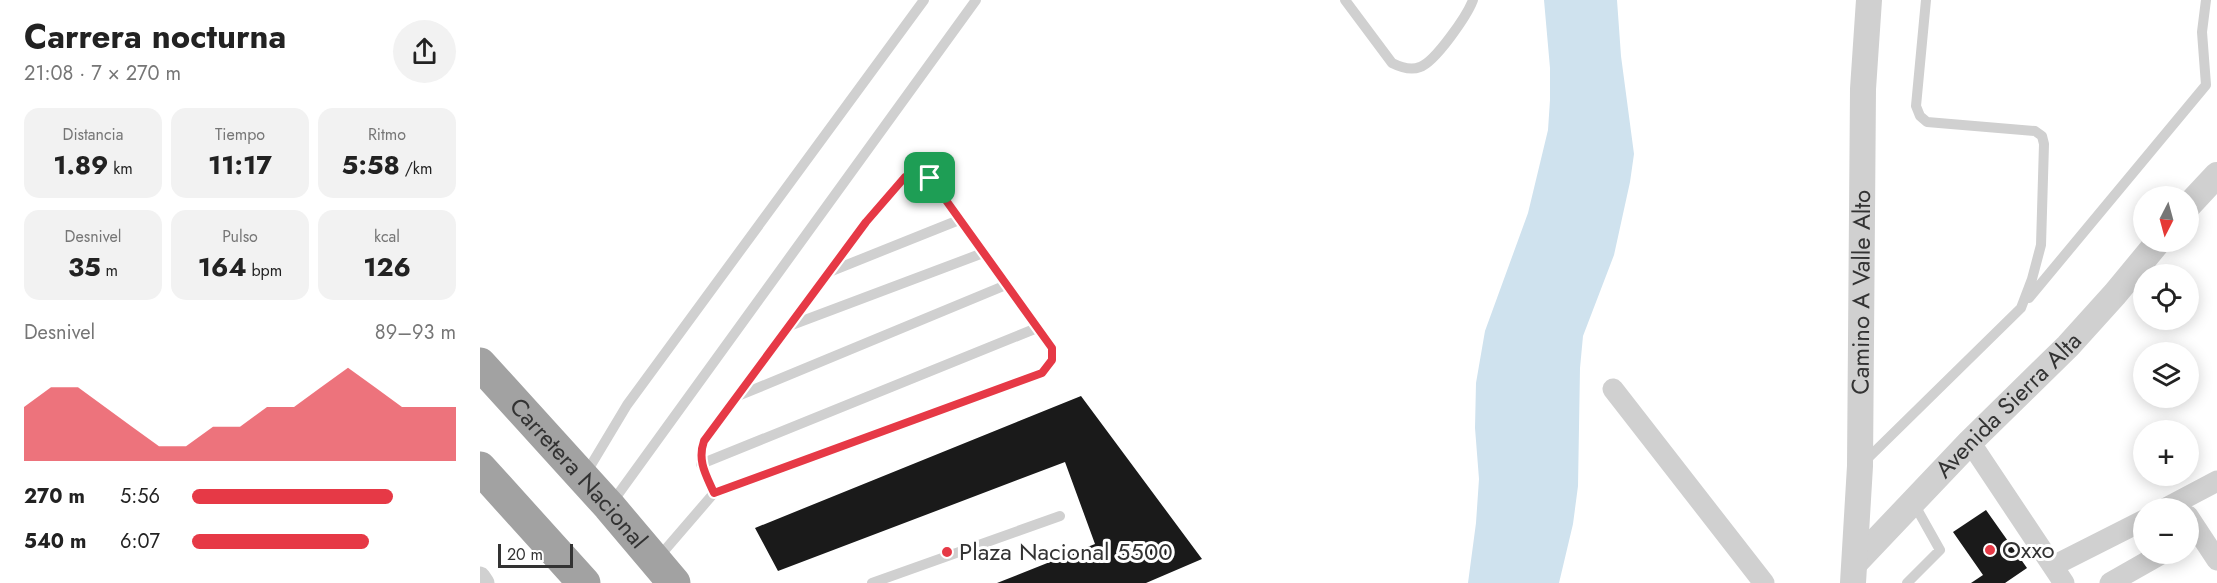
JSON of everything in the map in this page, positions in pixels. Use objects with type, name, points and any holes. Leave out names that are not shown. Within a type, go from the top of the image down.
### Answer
[{"type":"highway","name":"Carretera Nacional","points":[[480,364],[609,506],[665,572]]},
{"type":"highway","points":[[480,468],[584,583]]},
{"type":"street","name":"Camino A Valle Alto","points":[[1854,573],[1860,466],[1863,89],[1869,0]]},
{"type":"street","points":[[2199,194],[2217,175]]},
{"type":"street","name":"Avenida Sierra Alta","points":[[1854,573],[1913,501],[2068,346],[2150,252]]},
{"type":"street","points":[[1613,389],[1764,583]]},
{"type":"street","points":[[1970,442],[2059,574],[2133,527]]},
{"type":"street","points":[[2199,501],[2217,481]]},
{"type":"street","points":[[2199,537],[2217,560]]},
{"type":"street","points":[[2110,583],[2143,564]]},
{"type":"street","points":[[480,578],[484,583]]},
{"type":"lane","points":[[583,477],[627,405],[924,0]]},
{"type":"lane","points":[[609,506],[976,0]]},
{"type":"lane","points":[[1345,0],[1392,63],[1402,68],[1419,68],[1433,58],[1473,0]]},
{"type":"lane","points":[[1926,0],[1917,106],[1920,116],[1927,122],[2035,131],[2042,136],[2044,144],[2041,244],[2032,279],[2021,308]]},
{"type":"lane","points":[[2206,0],[2202,32],[2206,85]]},
{"type":"lane","points":[[1860,466],[2021,308],[2206,85],[2217,76]]},
{"type":"lane","points":[[665,572],[714,493],[1042,373],[1052,360],[1052,348],[930,178],[919,172],[905,177],[866,222],[704,441],[700,452],[701,464],[714,493]]},
{"type":"lane","points":[[829,272],[959,220]]},
{"type":"lane","points":[[789,326],[983,253]]},
{"type":"lane","points":[[736,397],[1006,285]]},
{"type":"lane","points":[[701,464],[1038,328]]},
{"type":"lane","points":[[1907,583],[1940,550],[1913,501]]},
{"type":"lane","points":[[872,583],[1060,516]]},
{"type":"water","points":[[1544,0],[1617,0],[1621,56],[1634,154],[1614,255],[1583,336],[1580,368],[1578,486],[1573,524],[1559,583],[1468,583],[1479,479],[1475,428],[1476,383],[1485,331],[1528,213],[1548,130],[1550,68]]},
{"type":"building","points":[[1081,396],[1202,559],[1146,583],[997,583],[1095,544],[1065,462],[778,571],[755,528]]},
{"type":"building","name":"Oxxo","points":[[1986,510],[2027,568],[2005,583],[1971,583],[1983,575],[1953,532]]},
{"type":"place","name":"Oxxo","points":[[1990,550]]},
{"type":"place","name":"Plaza Nacional 5500","points":[[947,552]]},
{"type":"route","points":[[919,172],[930,178],[1052,348],[1052,360],[1042,373],[714,493],[701,464],[700,452],[704,441],[866,222],[905,177],[919,172]]}]
